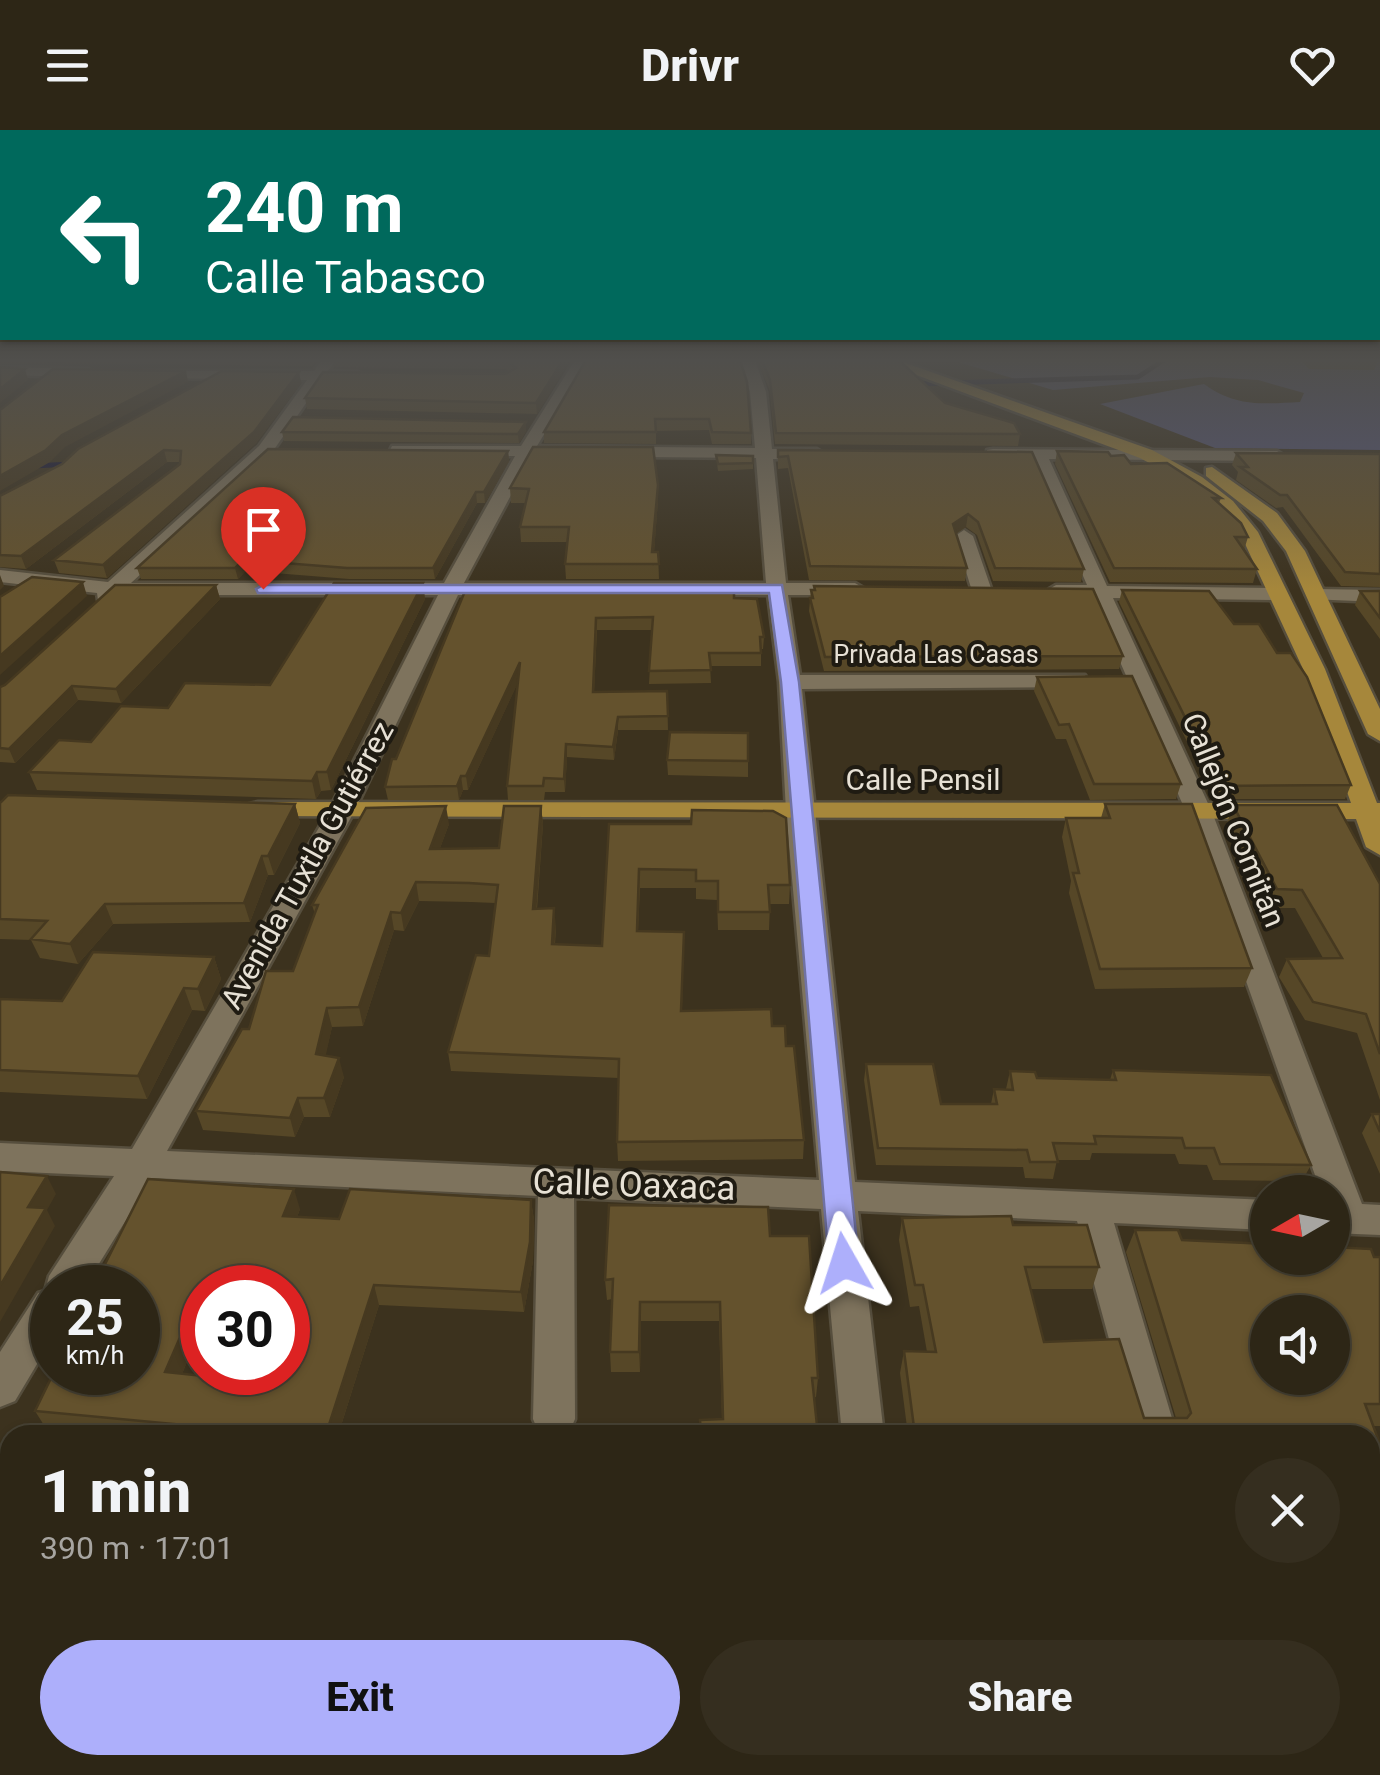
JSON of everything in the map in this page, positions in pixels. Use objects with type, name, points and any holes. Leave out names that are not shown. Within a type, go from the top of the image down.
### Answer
[{"type":"main road","points":[[1099,437],[1146,454],[1196,480],[1227,505],[1250,532],[1375,813],[1380,847]]},
{"type":"main road","points":[[1133,437],[1180,454],[1246,494],[1270,517],[1294,551],[1380,734]]},
{"type":"main road","name":"Calle Pensil","points":[[227,810],[1375,813]]},
{"type":"street","points":[[84,615],[274,445],[278,437]]},
{"type":"street","points":[[377,450],[488,437]]},
{"type":"street","name":"Avenida Tuxtla Gutiérrez","points":[[78,1265],[142,1163],[341,812],[452,589],[534,437]]},
{"type":"street","points":[[593,437],[762,454],[841,454]]},
{"type":"street","points":[[761,437],[790,682],[836,1194],[862,1425]]},
{"type":"street","points":[[979,454],[1292,456]]},
{"type":"street","name":"Callejón Comitán","points":[[1038,454],[1100,592],[1123,680],[1199,812],[1354,1219]]},
{"type":"street","points":[[964,536],[983,590]]},
{"type":"street","points":[[0,604],[60,558]]},
{"type":"street","points":[[0,576],[113,590],[870,590]]},
{"type":"street","points":[[1042,591],[1278,594]]},
{"type":"street","points":[[1316,596],[1380,596]]},
{"type":"street","name":"Privada Las Casas","points":[[790,682],[1123,680]]},
{"type":"street","name":"Calle Oaxaca","points":[[0,1156],[1250,1213]]},
{"type":"street","points":[[554,1419],[556,1182]]},
{"type":"street","points":[[1092,1206],[1153,1425]]},
{"type":"street","points":[[0,1388],[30,1340]]},
{"type":"shaded area","points":[[1186,437],[1380,437],[1380,450],[1215,448]]},
{"type":"building","points":[[0,437],[60,437],[46,450],[0,476]]},
{"type":"building","points":[[101,437],[249,437],[103,565],[54,560],[180,464],[181,451],[164,450],[21,556],[0,555],[0,496],[62,464],[78,449]]},
{"type":"building","points":[[533,447],[653,447],[658,485],[652,552],[658,552],[659,564],[565,564],[569,527],[520,527],[529,489],[510,488]]},
{"type":"building","points":[[268,449],[508,451],[484,492],[476,492],[433,568],[347,568],[271,562],[278,552],[262,540],[235,568],[137,568]]},
{"type":"building","points":[[778,450],[1032,452],[1084,569],[995,568],[978,522],[968,514],[953,524],[967,568],[810,566],[788,456],[778,457]]},
{"type":"building","points":[[1057,451],[1108,452],[1111,456],[1124,455],[1131,464],[1167,463],[1221,498],[1213,498],[1241,523],[1248,537],[1235,537],[1257,569],[1114,568]]},
{"type":"building","points":[[1236,453],[1380,454],[1380,574],[1345,572],[1287,495],[1280,495],[1240,467],[1248,467]]},
{"type":"building","points":[[716,455],[753,456],[753,463],[718,464]]},
{"type":"building","points":[[32,577],[83,582],[0,656],[0,597]]},
{"type":"building","points":[[334,583],[423,583],[327,772],[317,772],[312,781],[29,772],[59,740],[91,742],[121,706],[168,708],[185,683],[270,685]]},
{"type":"building","points":[[115,585],[216,585],[116,689],[72,686],[9,749],[0,748],[0,687]]},
{"type":"building","points":[[814,586],[1093,589],[1123,656],[825,657],[810,598]]},
{"type":"building","points":[[734,588],[734,598],[757,599],[764,637],[760,637],[761,653],[709,653],[711,670],[649,671],[653,617],[596,618],[593,692],[667,691],[668,716],[618,717],[613,747],[566,744],[564,779],[544,778],[543,786],[507,786],[520,662],[466,776],[461,776],[457,786],[385,787],[392,759],[396,759],[465,591]]},
{"type":"building","points":[[1122,590],[1209,591],[1234,624],[1259,624],[1277,653],[1291,653],[1307,677],[1351,785],[1219,786]]},
{"type":"building","points":[[1360,591],[1380,591],[1380,618]]},
{"type":"building","points":[[1132,676],[1181,784],[1094,784],[1069,724],[1059,725],[1037,677]]},
{"type":"building","points":[[670,732],[748,733],[748,761],[667,760]]},
{"type":"building","points":[[8,795],[295,804],[268,856],[262,856],[244,903],[105,904],[70,944],[31,939],[47,921],[0,919],[0,803]]},
{"type":"building","points":[[1105,804],[1192,804],[1252,968],[1100,969],[1073,873],[1079,873],[1066,818],[1110,818]]},
{"type":"building","points":[[1233,805],[1337,805],[1380,884],[1380,1054],[1366,1014],[1313,1002],[1287,959],[1342,958],[1302,890],[1277,889]]},
{"type":"building","points":[[446,806],[430,849],[499,848],[504,806],[541,806],[533,909],[554,908],[552,944],[602,946],[609,824],[691,824],[692,810],[773,811],[786,818],[790,885],[768,885],[770,912],[718,912],[718,881],[696,881],[696,870],[639,869],[637,931],[684,932],[681,1011],[771,1009],[772,1026],[785,1026],[786,1046],[794,1046],[804,1140],[617,1142],[619,1059],[448,1052],[476,955],[489,956],[498,885],[469,883],[416,882],[401,913],[391,912],[359,1007],[327,1008],[316,1054],[339,1058],[324,1098],[298,1098],[290,1118],[196,1111],[242,1029],[249,1029],[266,971],[293,971],[318,905],[312,905],[366,808]]},
{"type":"building","points":[[93,952],[214,957],[198,989],[184,988],[138,1076],[0,1070],[0,999],[62,1001]]},
{"type":"building","points":[[866,1064],[933,1064],[941,1104],[997,1104],[994,1089],[1013,1090],[1010,1071],[1035,1072],[1037,1078],[1116,1080],[1113,1070],[1271,1075],[1311,1165],[1220,1164],[1214,1148],[1185,1148],[1182,1138],[1094,1136],[1096,1144],[1053,1143],[1058,1162],[1030,1162],[1027,1150],[878,1148]]},
{"type":"building","points":[[1372,1114],[1380,1114],[1380,1132]]},
{"type":"building","points":[[0,1172],[47,1176],[28,1207],[46,1208],[0,1286]]},
{"type":"building","points":[[148,1179],[294,1189],[283,1216],[339,1219],[350,1189],[531,1200],[530,1242],[521,1292],[374,1285],[329,1425],[184,1425],[35,1411],[43,1395],[160,1395],[160,1265],[105,1265]]},
{"type":"building","points":[[609,1205],[768,1207],[770,1236],[809,1236],[818,1378],[812,1378],[817,1425],[700,1425],[700,1420],[723,1419],[720,1302],[640,1302],[639,1352],[610,1352],[613,1279],[605,1280]]},
{"type":"building","points":[[1011,1216],[1013,1225],[1087,1225],[1099,1267],[1025,1267],[1044,1342],[1119,1339],[1144,1418],[1187,1418],[1191,1413],[1135,1230],[1178,1230],[1182,1240],[1250,1243],[1250,1275],[1350,1275],[1350,1248],[1371,1249],[1374,1257],[1380,1257],[1380,1404],[1365,1404],[1373,1425],[914,1425],[904,1351],[936,1352],[923,1285],[915,1285],[902,1218]]},
{"type":"waterway","points":[[33,466],[71,464]]},
{"type":"route","points":[[263,589],[776,588],[790,682],[844,1263]]}]
